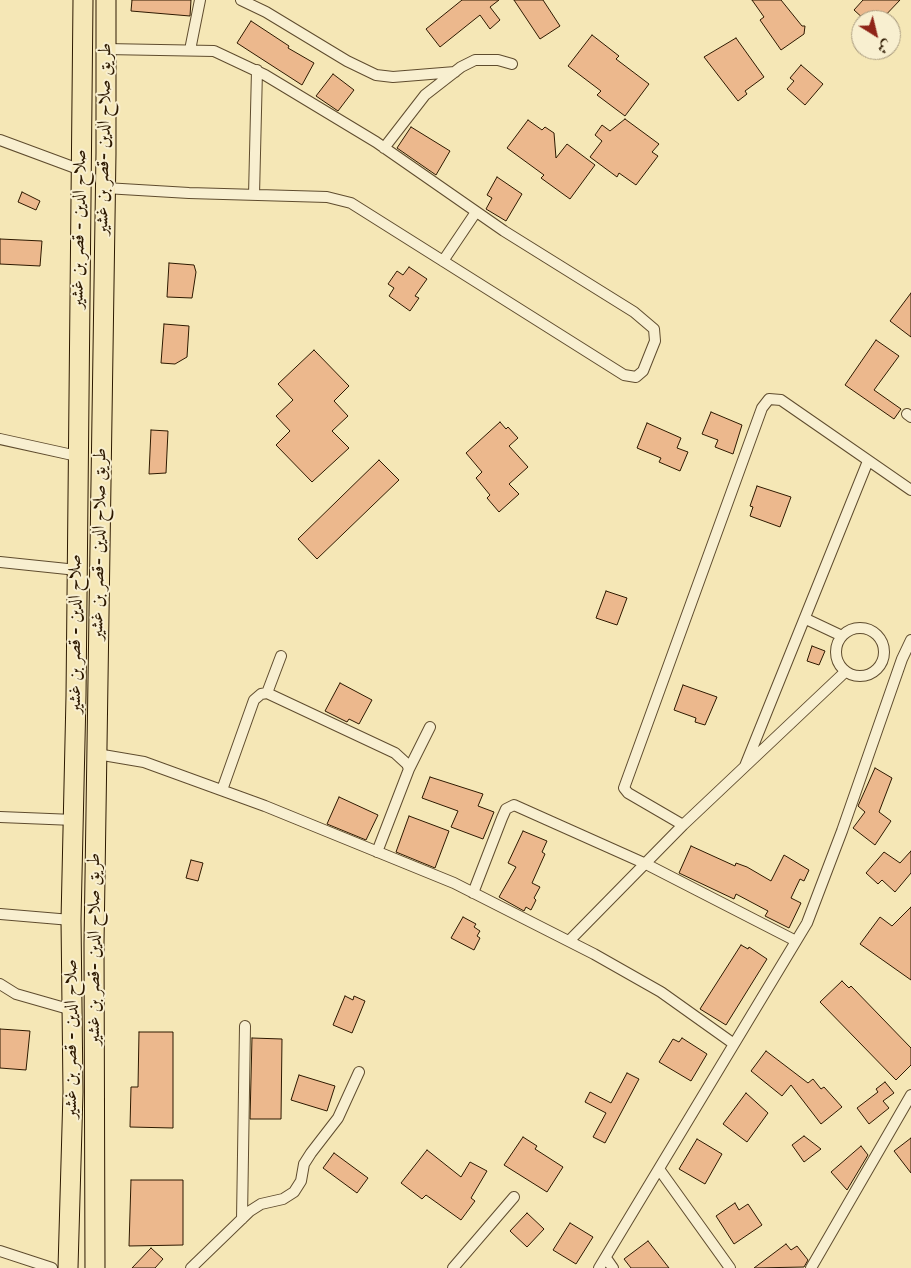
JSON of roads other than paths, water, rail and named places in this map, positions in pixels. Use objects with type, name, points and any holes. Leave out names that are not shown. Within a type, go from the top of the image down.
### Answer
[{"type":"highway","name":"صلاح الدين - قصر بن غشير","points":[[68,1268],[73,1092],[71,920],[74,820],[83,0]]},
{"type":"highway","name":"طريق صلاح الدين -قصر بن غشير","points":[[95,1268],[94,943],[106,0]]},
{"type":"highway","points":[[69,1204],[95,1205]]},
{"type":"street","points":[[190,50],[200,0]]},
{"type":"street","points":[[241,0],[266,12],[347,61],[376,75],[392,78],[455,72]]},
{"type":"street","points":[[105,188],[254,195],[327,196],[351,203],[630,378],[643,371],[655,341],[654,329],[646,320],[476,212],[384,148],[257,70],[214,51],[106,49]]},
{"type":"street","points":[[384,148],[425,95],[455,72],[475,60],[498,60],[512,64]]},
{"type":"street","points":[[254,195],[257,70]]},
{"type":"street","points":[[0,140],[81,170]]},
{"type":"street","points":[[443,261],[476,212]]},
{"type":"street","points":[[682,825],[628,793],[624,788],[762,408],[769,399],[781,400],[911,490]]},
{"type":"street","points":[[0,439],[77,456]]},
{"type":"street","points":[[744,770],[868,460]]},
{"type":"street","points":[[0,562],[77,570]]},
{"type":"street","points":[[806,619],[842,636]]},
{"type":"street","points":[[854,629],[870,630],[881,640],[885,654],[880,666],[870,675],[857,677],[845,672],[839,665],[835,655],[836,645],[842,636],[854,629]]},
{"type":"street","points":[[599,1268],[807,923],[842,831],[902,659],[911,640]]},
{"type":"street","points":[[885,654],[902,659]]},
{"type":"street","points":[[267,693],[281,656]]},
{"type":"street","points":[[569,941],[682,825],[744,770],[845,672]]},
{"type":"street","points":[[222,790],[254,700],[261,694],[267,693],[395,753],[401,757],[410,769]]},
{"type":"street","points":[[376,852],[410,769],[430,728]]},
{"type":"street","points":[[97,754],[144,762],[222,790],[473,893],[569,941],[661,992],[734,1044]]},
{"type":"street","points":[[473,893],[506,809],[514,805],[646,864],[796,941]]},
{"type":"street","points":[[0,817],[74,820]]},
{"type":"street","points":[[0,914],[71,920]]},
{"type":"street","points":[[0,984],[16,994],[72,1010]]},
{"type":"street","points":[[242,1219],[245,1026]]},
{"type":"street","points":[[191,1268],[242,1219],[261,1204],[283,1199],[294,1192],[301,1181],[304,1164],[338,1118],[359,1072]]},
{"type":"street","points":[[811,1268],[908,1109],[911,1095]]},
{"type":"street","points":[[659,1169],[730,1268]]},
{"type":"street","points":[[452,1268],[514,1198]]},
{"type":"street","points":[[0,1251],[52,1268]]},
{"type":"street","points":[[606,1258],[613,1268]]}]
